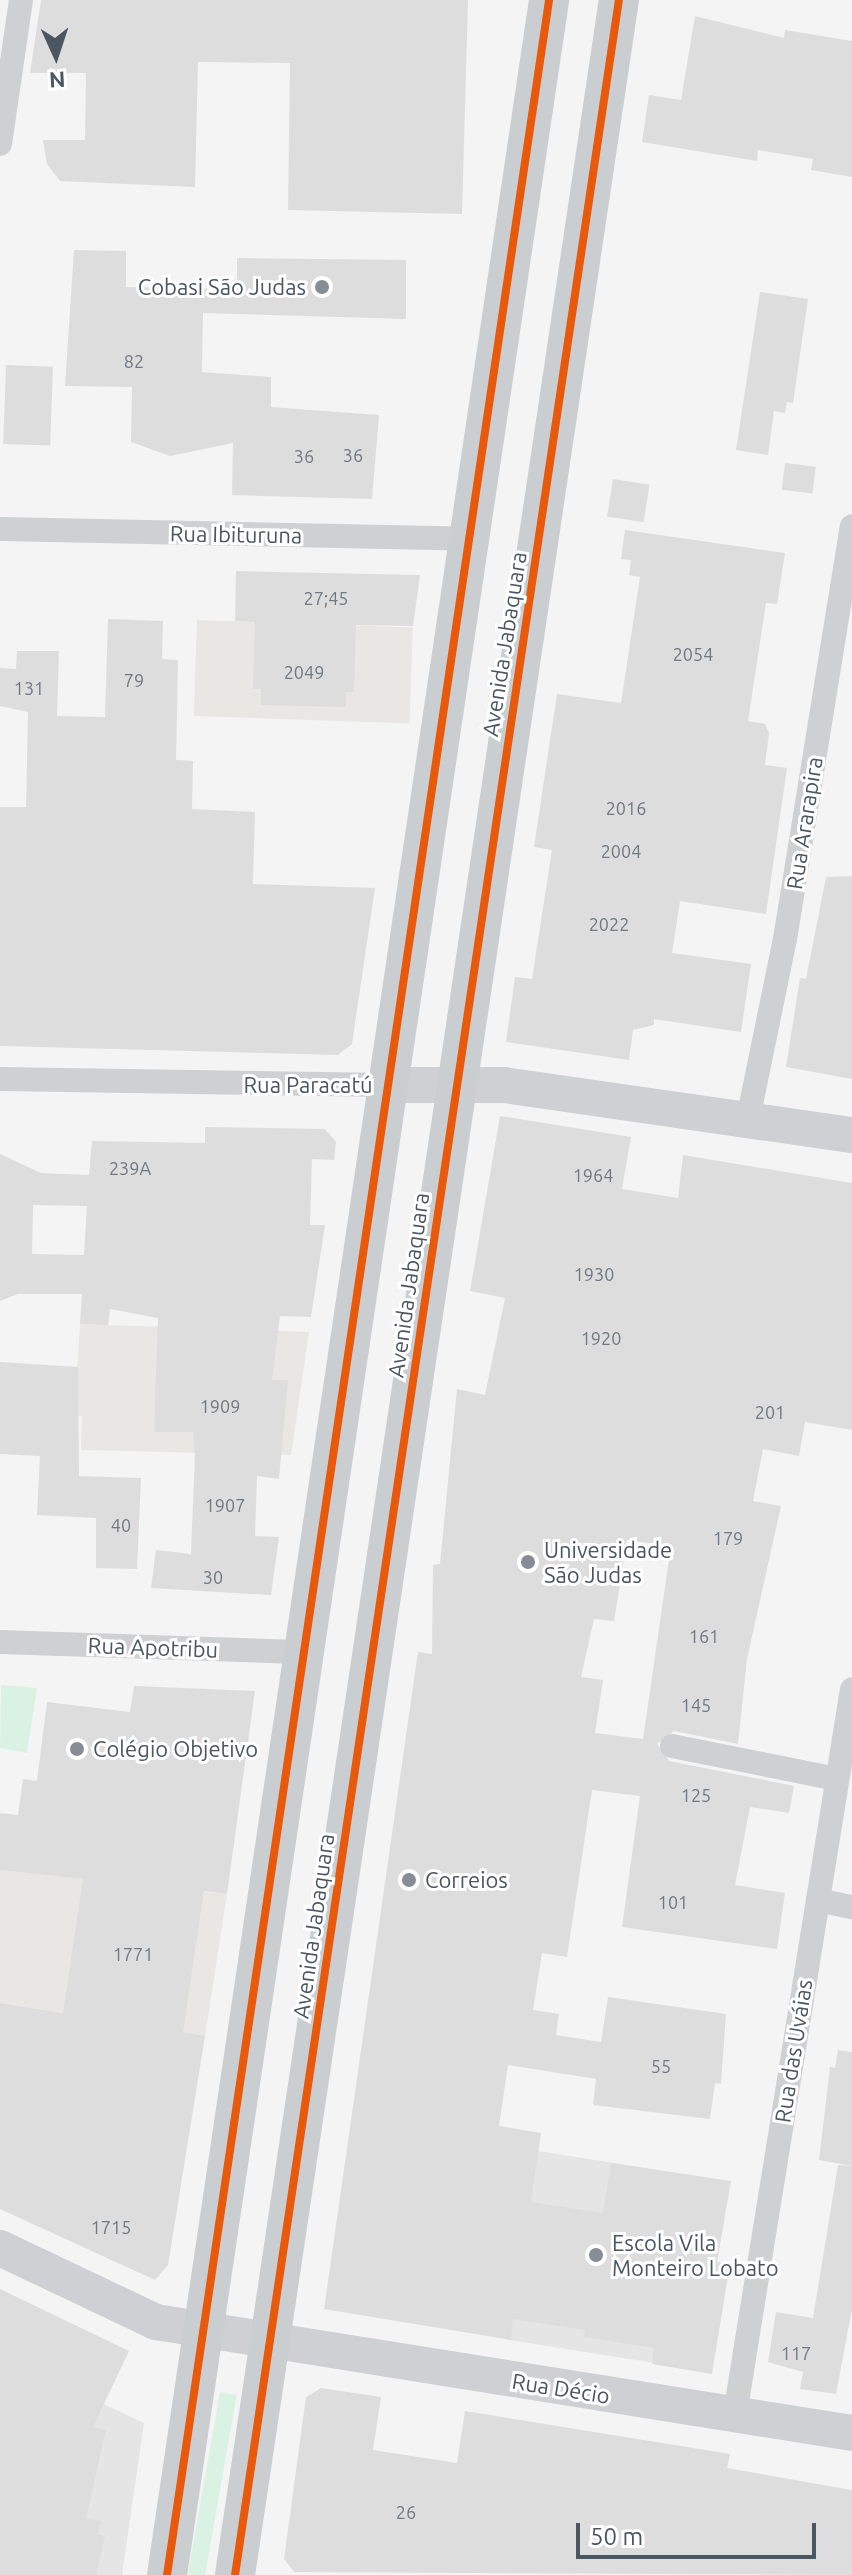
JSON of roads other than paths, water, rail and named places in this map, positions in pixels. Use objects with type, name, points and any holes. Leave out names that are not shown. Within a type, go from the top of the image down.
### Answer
[{"type":"main road","points":[[167,2575],[549,0]]},
{"type":"main road","name":"Avenida Jabaquara","points":[[235,2575],[619,0]]},
{"type":"street","points":[[0,144],[21,0]]},
{"type":"street","name":"Rua Ararapira","points":[[748,1119],[785,939],[852,526]]},
{"type":"street","name":"Rua Ibituruna","points":[[0,529],[471,539]]},
{"type":"street","name":"Rua Paracatú","points":[[0,1079],[389,1085],[457,1082],[852,1135]]},
{"type":"street","name":"Rua Apotribu","points":[[0,1642],[306,1652]]},
{"type":"street","name":"Rua das Uváias","points":[[735,2414],[852,1689]]},
{"type":"street","points":[[672,1746],[837,1779]]},
{"type":"street","points":[[818,1900],[852,1907]]},
{"type":"street","name":"Rua Décio","points":[[0,2248],[156,2322],[269,2343],[852,2433]]},
{"type":"place","name":"Cobasi São Judas","points":[[322,287]]},
{"type":"place","name":"Universidade São Judas","points":[[528,1562]]},
{"type":"place","name":"Colégio Objetivo","points":[[77,1749]]},
{"type":"place","name":"Correios","points":[[409,1880]]},
{"type":"place","name":"Escola Vila Monteiro Lobato","points":[[596,2255]]}]
